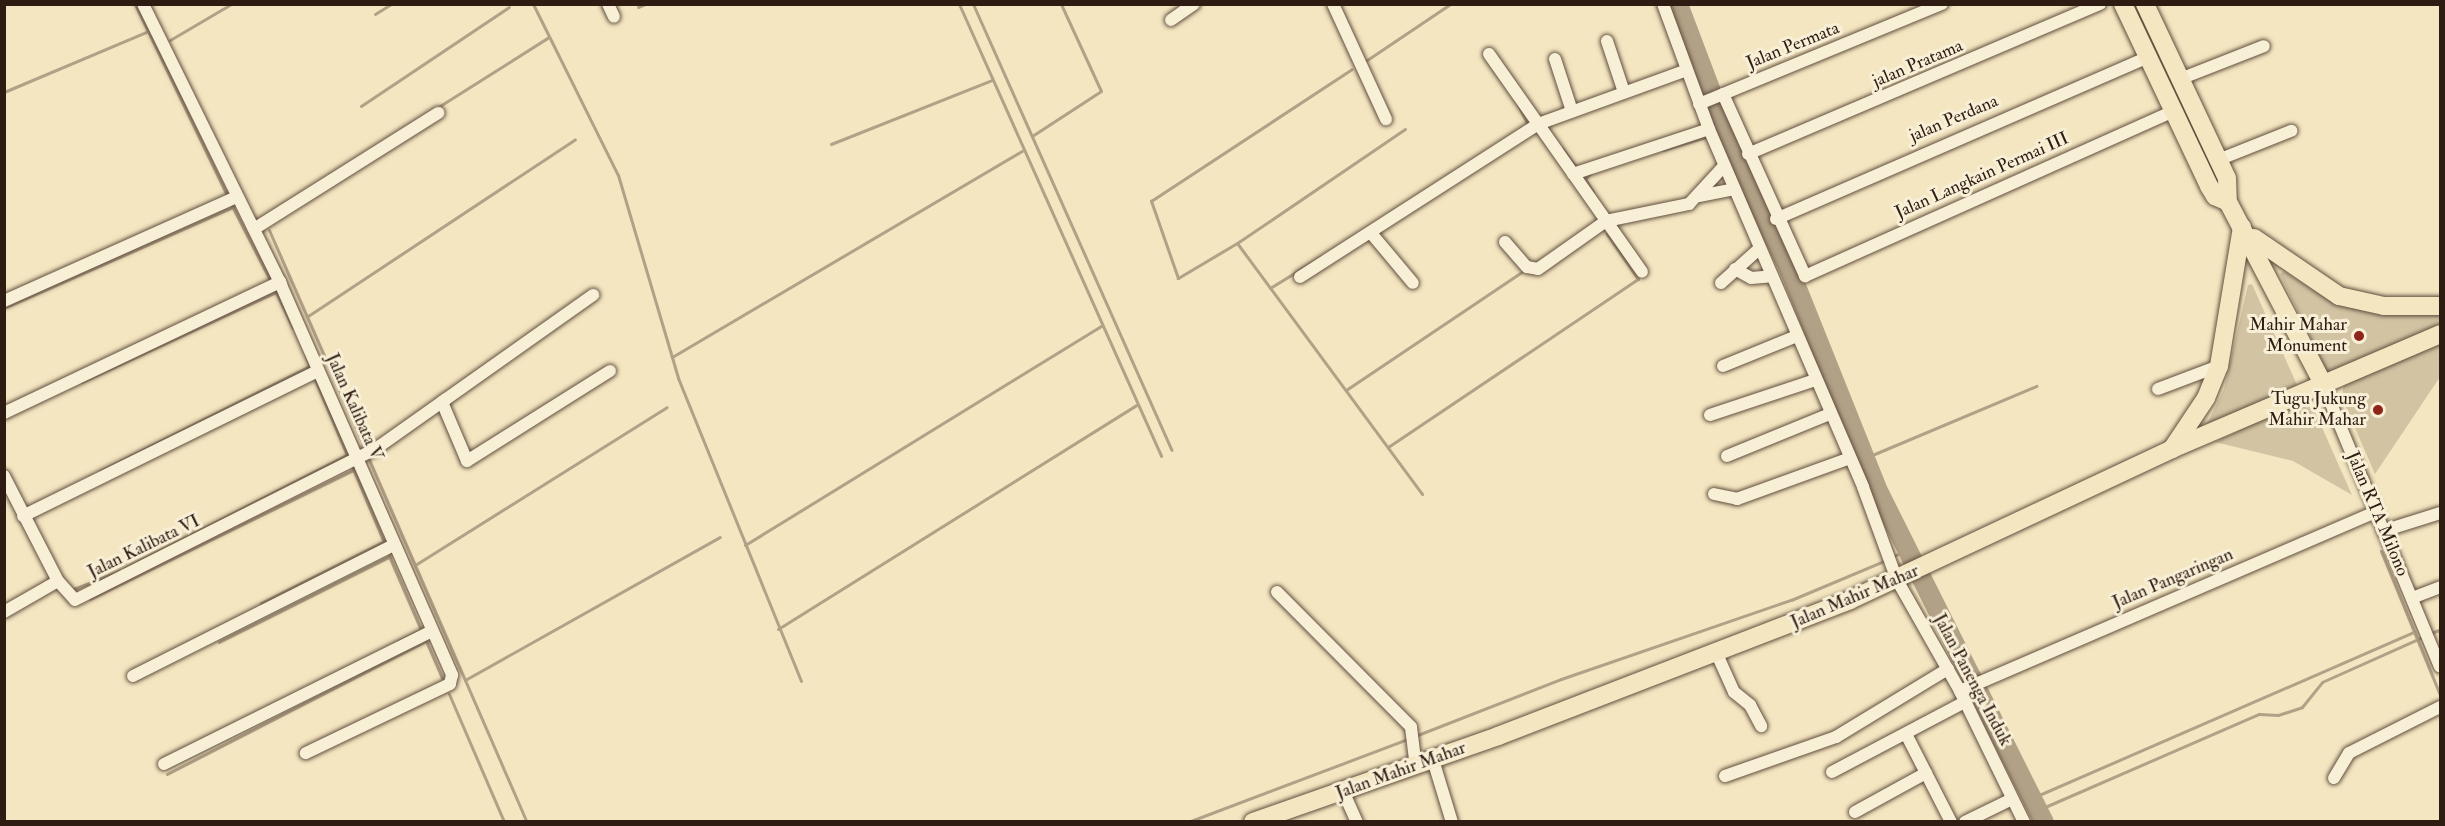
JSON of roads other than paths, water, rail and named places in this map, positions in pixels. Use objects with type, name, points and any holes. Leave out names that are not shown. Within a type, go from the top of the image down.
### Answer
[{"type":"highway","name":"Jalan RTA Milono","points":[[2123,4],[2212,192],[2228,202],[2322,382]]},
{"type":"highway","name":"Jalan RTA Milono","points":[[2145,4],[2229,183],[2228,202]]},
{"type":"highway","points":[[2242,227],[2271,253],[2339,296],[2394,307],[2440,306]]},
{"type":"highway","points":[[2172,449],[2206,398],[2219,366],[2242,227]]},
{"type":"highway","name":"Jalan Mahir Mahar","points":[[1253,822],[1424,763],[1716,652],[1901,578],[2172,449],[2322,382],[2440,334]]},
{"type":"street","name":"Jalan Kalibata V","points":[[143,4],[236,197],[280,282],[318,371],[363,455],[394,545],[452,675],[450,684],[306,753]]},
{"type":"street","points":[[608,4],[614,17]]},
{"type":"street","points":[[1171,20],[1194,4]]},
{"type":"street","points":[[1333,4],[1386,119]]},
{"type":"street","points":[[1663,4],[1687,70],[1713,98],[1748,154],[1776,219]]},
{"type":"street","name":"Jalan Permata","points":[[1713,98],[1942,4]]},
{"type":"street","name":"jalan Pratama","points":[[1748,154],[2100,4]]},
{"type":"street","points":[[1607,41],[1624,92]]},
{"type":"street","points":[[2180,79],[2264,46]]},
{"type":"street","points":[[1489,54],[1642,272]]},
{"type":"street","name":"jalan Perdana","points":[[1776,219],[2148,57]]},
{"type":"street","points":[[1555,60],[1572,111]]},
{"type":"street","points":[[1300,277],[1538,124],[1687,70]]},
{"type":"street","name":"Jalan Panenga Induk","points":[[1713,98],[1709,129],[1815,380],[1901,578],[1948,669],[1964,693],[2024,822]]},
{"type":"street","name":"Jalan Langkain Permai III","points":[[1776,219],[1805,276],[2174,111]]},
{"type":"street","points":[[254,229],[438,113]]},
{"type":"street","points":[[1573,174],[1709,129]]},
{"type":"street","points":[[2218,160],[2291,131]]},
{"type":"street","points":[[1505,242],[1534,270],[1606,221],[1689,204],[1699,196],[1724,166]]},
{"type":"street","points":[[1699,196],[1734,189]]},
{"type":"street","points":[[4,301],[236,197]]},
{"type":"street","points":[[1371,233],[1413,283]]},
{"type":"street","points":[[1721,283],[1760,248]]},
{"type":"street","points":[[1735,269],[1751,278],[1772,276]]},
{"type":"street","points":[[4,413],[280,282]]},
{"type":"street","points":[[363,455],[593,295]]},
{"type":"street","points":[[1723,366],[1797,336]]},
{"type":"street","points":[[2158,389],[2219,366]]},
{"type":"street","points":[[23,516],[318,371]]},
{"type":"street","points":[[442,402],[467,461],[610,371]]},
{"type":"street","points":[[1710,415],[1815,380]]},
{"type":"street","name":"Jalan RTA Milono","points":[[2322,382],[2440,667]]},
{"type":"street","points":[[1727,456],[1830,414]]},
{"type":"street","name":"Jalan Kalibata VI","points":[[4,476],[58,581],[75,600],[363,455]]},
{"type":"street","points":[[1714,494],[1737,499],[1850,458]]},
{"type":"street","name":"Jalan Pangaringan","points":[[1832,772],[1906,734],[1985,680],[2375,512]]},
{"type":"street","points":[[2383,531],[2440,513]]},
{"type":"street","points":[[133,676],[394,545]]},
{"type":"street","points":[[4,612],[58,581]]},
{"type":"street","points":[[2412,598],[2440,587]]},
{"type":"street","points":[[1277,592],[1411,727],[1424,763],[1452,822]]},
{"type":"street","points":[[164,764],[432,631]]},
{"type":"street","points":[[1716,652],[1734,692],[1750,705],[1761,726]]},
{"type":"street","points":[[1725,776],[1827,741],[1948,669]]},
{"type":"street","points":[[2334,778],[2349,753],[2440,707]]},
{"type":"street","points":[[1906,734],[1950,822]]},
{"type":"street","points":[[1856,812],[1926,773]]},
{"type":"street","points":[[1343,791],[1357,822]]},
{"type":"street","points":[[1965,822],[2012,799]]},
{"type":"waterway","points":[[135,4],[226,193]]},
{"type":"waterway","points":[[170,40],[231,4]]},
{"type":"waterway","points":[[375,14],[391,4]]},
{"type":"waterway","points":[[533,4],[618,175],[678,378],[801,681]]},
{"type":"waterway","points":[[638,7],[645,4]]},
{"type":"waterway","points":[[959,4],[1161,456]]},
{"type":"waterway","points":[[973,4],[1172,450]]},
{"type":"waterway","points":[[1032,136],[1101,91],[1061,4]]},
{"type":"waterway","points":[[1678,4],[1740,168],[1790,271],[1879,493],[2044,822]]},
{"type":"waterway","points":[[1367,60],[1449,5]]},
{"type":"waterway","points":[[361,106],[509,7]]},
{"type":"waterway","points":[[4,92],[146,32]]},
{"type":"waterway","points":[[435,109],[549,37]]},
{"type":"waterway","points":[[1237,243],[1178,278],[1151,201],[1352,69]]},
{"type":"waterway","points":[[831,144],[992,80]]},
{"type":"waterway","points":[[1509,87],[1528,125]]},
{"type":"waterway","points":[[1405,129],[1237,243],[1422,494]]},
{"type":"waterway","points":[[1715,134],[1726,131]]},
{"type":"waterway","points":[[1663,150],[1709,136]]},
{"type":"waterway","points":[[308,316],[575,139]]},
{"type":"waterway","points":[[1562,148],[1578,170]]},
{"type":"waterway","points":[[672,357],[1022,151]]},
{"type":"waterway","points":[[1591,173],[1585,179],[1593,192]]},
{"type":"waterway","points":[[232,206],[271,282]]},
{"type":"waterway","points":[[4,308],[233,207]]},
{"type":"waterway","points":[[269,230],[366,451]]},
{"type":"waterway","points":[[1388,447],[1638,279],[1607,234],[1610,231]]},
{"type":"waterway","points":[[1270,288],[1322,256]]},
{"type":"waterway","points":[[1346,390],[1526,269]]},
{"type":"waterway","points":[[274,288],[293,328]]},
{"type":"waterway","points":[[82,382],[276,292]]},
{"type":"waterway","points":[[745,545],[1101,326]]},
{"type":"waterway","points":[[100,471],[310,366],[306,356]]},
{"type":"waterway","points":[[316,382],[347,455]]},
{"type":"waterway","points":[[1865,458],[2036,386]]},
{"type":"waterway","points":[[778,629],[1136,405]]},
{"type":"waterway","points":[[415,565],[667,407]]},
{"type":"waterway","points":[[125,568],[347,455]]},
{"type":"waterway","points":[[368,457],[527,822]]},
{"type":"waterway","points":[[351,464],[384,542]]},
{"type":"waterway","points":[[90,599],[353,470]]},
{"type":"waterway","points":[[465,680],[720,537]]},
{"type":"waterway","points":[[261,603],[383,542]]},
{"type":"waterway","points":[[1892,557],[1906,550]]},
{"type":"waterway","points":[[2381,551],[2440,695]]},
{"type":"waterway","points":[[389,556],[421,630]]},
{"type":"waterway","points":[[219,642],[389,557]]},
{"type":"waterway","points":[[1415,736],[1561,679],[1791,600],[1886,560]]},
{"type":"waterway","points":[[71,590],[119,571]]},
{"type":"waterway","points":[[1923,594],[1969,683]]},
{"type":"waterway","points":[[398,641],[421,630]]},
{"type":"waterway","points":[[2431,633],[2439,630],[2440,634]]},
{"type":"waterway","points":[[2032,798],[2414,632]]},
{"type":"waterway","points":[[2038,810],[2259,714],[2278,715],[2302,707],[2322,682],[2425,636]]},
{"type":"waterway","points":[[426,641],[442,678]]},
{"type":"waterway","points":[[167,774],[426,641]]},
{"type":"waterway","points":[[1972,689],[2041,822]]},
{"type":"waterway","points":[[449,694],[504,822]]},
{"type":"waterway","points":[[1188,822],[1408,739]]},
{"type":"place","name":"Mahir Mahar Monument","points":[[2359,336]]},
{"type":"place","name":"Tugu Jukung Mahir Mahar","points":[[2378,410]]}]
